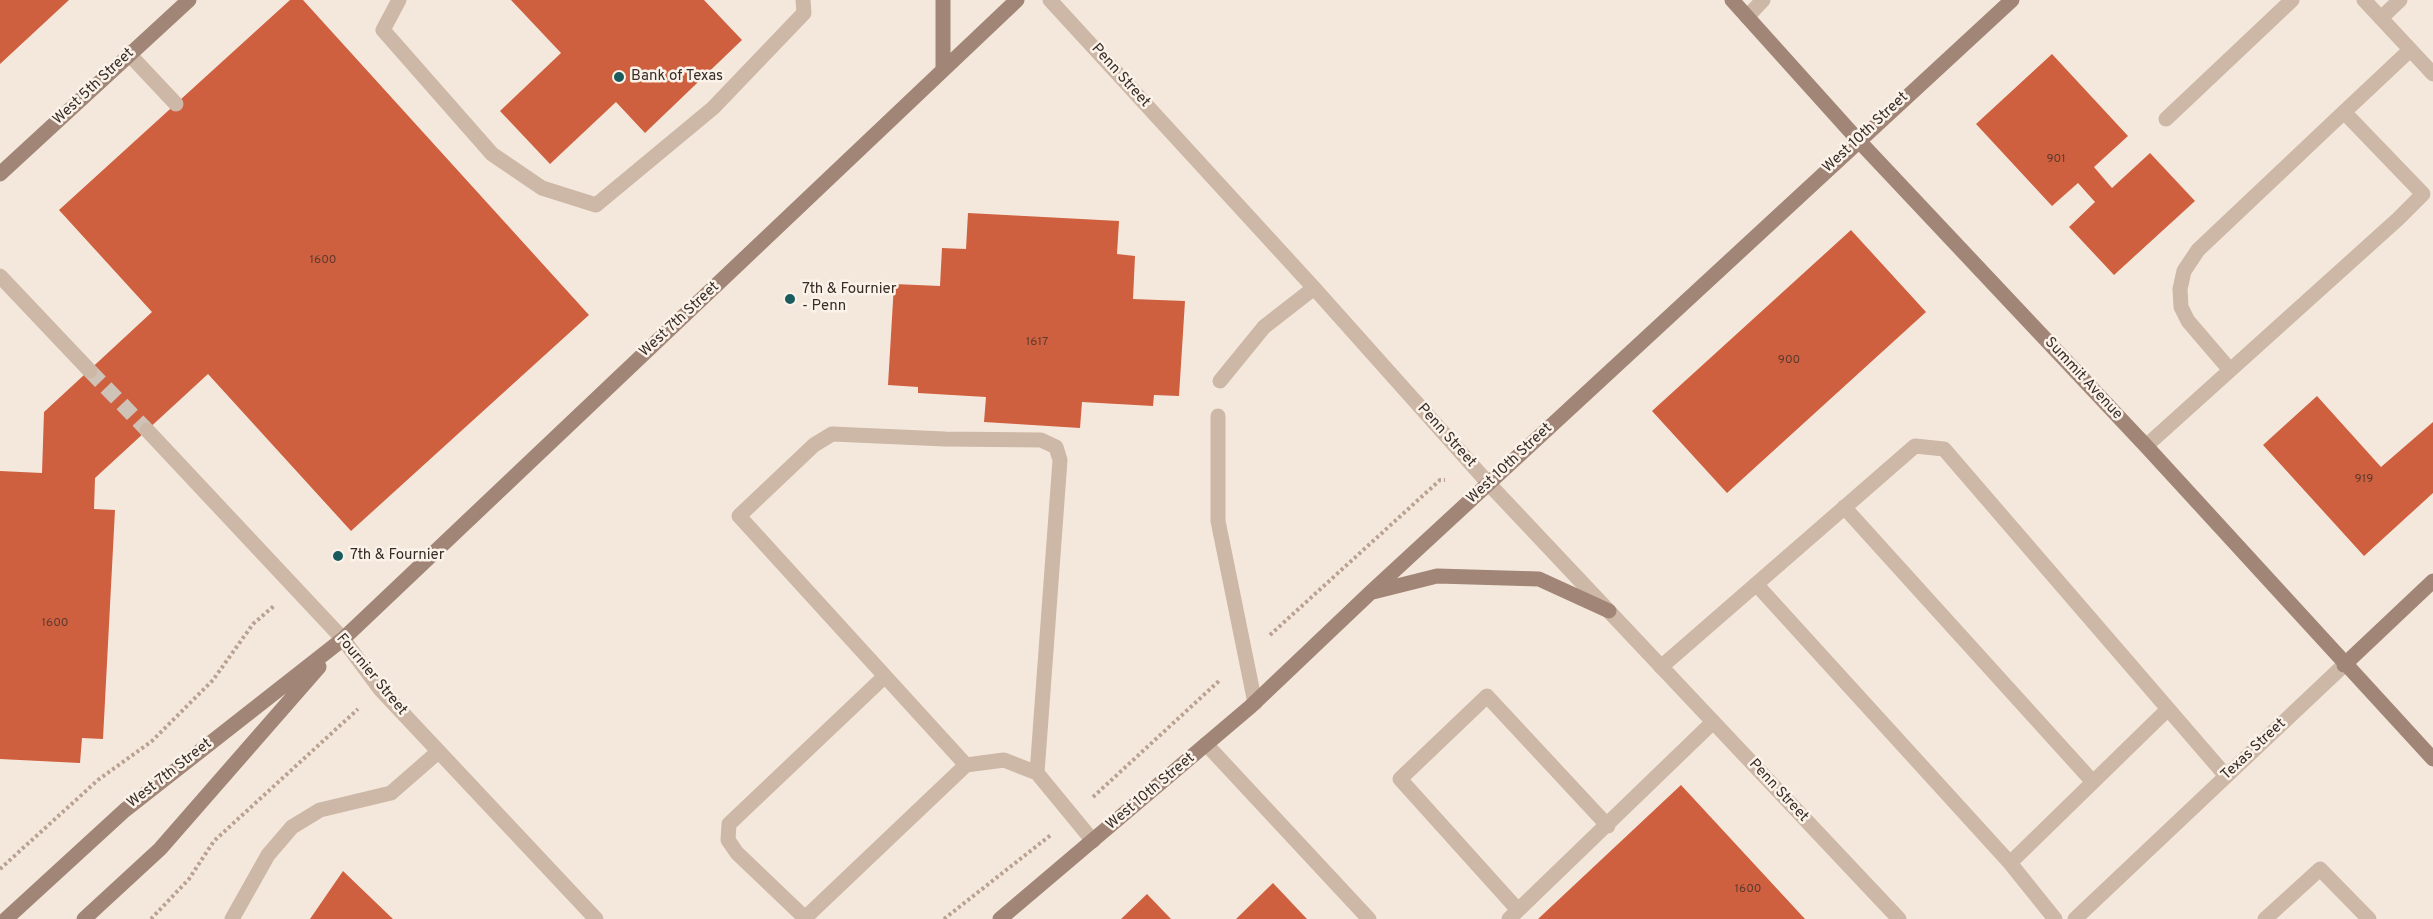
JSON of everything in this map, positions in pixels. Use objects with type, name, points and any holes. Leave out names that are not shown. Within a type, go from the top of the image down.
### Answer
[{"type":"main road","name":"West 5th Street","points":[[0,174],[189,0]]},
{"type":"main road","points":[[943,0],[943,70]]},
{"type":"main road","name":"West 7th Street","points":[[6,919],[125,810],[343,639],[1017,0]]},
{"type":"main road","name":"Summit Avenue","points":[[1732,0],[1858,140],[2146,446],[2344,665],[2433,759]]},
{"type":"main road","name":"West 10th Street","points":[[1000,919],[1255,703],[1370,592],[2012,0]]},
{"type":"main road","points":[[1370,592],[1437,576],[1539,579],[1609,611]]},
{"type":"main road","name":"Texas Street","points":[[2344,665],[2433,581]]},
{"type":"main road","name":"West 7th Street","points":[[84,919],[160,849],[343,639]]},
{"type":"street","points":[[399,0],[383,30],[492,154],[542,188],[596,205],[713,108],[804,13],[803,0]]},
{"type":"street","name":"Penn Street","points":[[1050,0],[1314,288],[1489,484],[1899,919]]},
{"type":"street","points":[[1747,17],[1763,0]]},
{"type":"street","points":[[2166,119],[2292,0]]},
{"type":"street","points":[[2364,0],[2433,74]]},
{"type":"street","points":[[2381,18],[2400,0]]},
{"type":"street","points":[[2230,370],[2188,321],[2181,307],[2180,289],[2184,271],[2198,250],[2410,50]]},
{"type":"street","points":[[129,54],[176,104]]},
{"type":"street","points":[[2146,446],[2428,190],[2344,112]]},
{"type":"street","points":[[0,276],[90,371]]},
{"type":"street","points":[[1220,381],[1264,327],[1314,288]]},
{"type":"street","points":[[1218,416],[1218,521],[1255,703]]},
{"type":"street","name":"Fournier Street","points":[[147,430],[343,639],[380,689],[596,919]]},
{"type":"street","points":[[966,765],[739,516],[814,445],[832,434],[1041,440],[1056,447],[1060,460],[1037,773]]},
{"type":"street","points":[[1660,667],[1915,446],[1944,449],[2226,776]]},
{"type":"street","points":[[1844,507],[2093,782]]},
{"type":"street","points":[[1756,584],[2010,863],[2055,919]]},
{"type":"street","name":"Texas Street","points":[[2075,919],[2344,665]]},
{"type":"street","points":[[884,677],[729,824],[728,840],[737,853],[806,919],[966,765],[1004,760],[1037,773],[1093,841]]},
{"type":"street","points":[[1608,825],[1487,696],[1400,779],[1513,915],[1608,825],[1713,722]]},
{"type":"street","points":[[2010,863],[2168,709]]},
{"type":"street","points":[[1206,744],[1369,919]]},
{"type":"street","points":[[232,919],[268,855],[292,827],[320,810],[391,793],[438,752]]},
{"type":"street","points":[[2265,919],[2320,869],[2369,919]]},
{"type":"path","points":[[944,919],[1072,816],[1440,480],[1489,484]]},
{"type":"path","points":[[0,869],[98,780],[152,741],[213,680],[253,624],[295,589]]},
{"type":"path","points":[[151,919],[189,879],[214,841],[380,689]]},
{"type":"building","points":[[0,0],[69,0],[0,64]]},
{"type":"building","points":[[290,0],[303,0],[589,315],[351,531],[208,374],[95,478],[94,509],[115,510],[103,739],[82,738],[80,763],[0,759],[0,471],[42,473],[44,412],[152,312],[59,210]]},
{"type":"building","name":"Bank of Texas","points":[[511,0],[704,0],[742,40],[645,133],[616,102],[550,164],[500,111],[561,53]]},
{"type":"building","points":[[2052,54],[2128,136],[2094,167],[2112,188],[2150,153],[2195,201],[2114,275],[2069,227],[2095,202],[2078,183],[2052,206],[1976,124]]},
{"type":"building","points":[[968,213],[1119,221],[1117,254],[1135,256],[1133,299],[1185,301],[1179,396],[1154,395],[1153,406],[1082,402],[1080,428],[984,422],[986,397],[918,393],[918,387],[888,385],[894,284],[940,286],[942,248],[966,249]]},
{"type":"building","points":[[1851,230],[1926,312],[1727,493],[1652,411]]},
{"type":"building","points":[[2317,396],[2381,467],[2433,422],[2433,493],[2364,556],[2263,445]]},
{"type":"building","points":[[1681,785],[1805,919],[1538,919]]},
{"type":"building","points":[[343,871],[393,919],[310,919]]},
{"type":"building","points":[[1273,883],[1307,919],[1236,919]]},
{"type":"building","points":[[1147,894],[1171,919],[1121,919]]},
{"type":"tunnel","points":[[90,371],[147,430]]},
{"type":"place","name":"Bank of Texas","points":[[619,77]]},
{"type":"place","name":"7th & Fournier - Penn","points":[[790,299]]},
{"type":"place","name":"7th & Fournier","points":[[338,556]]}]
